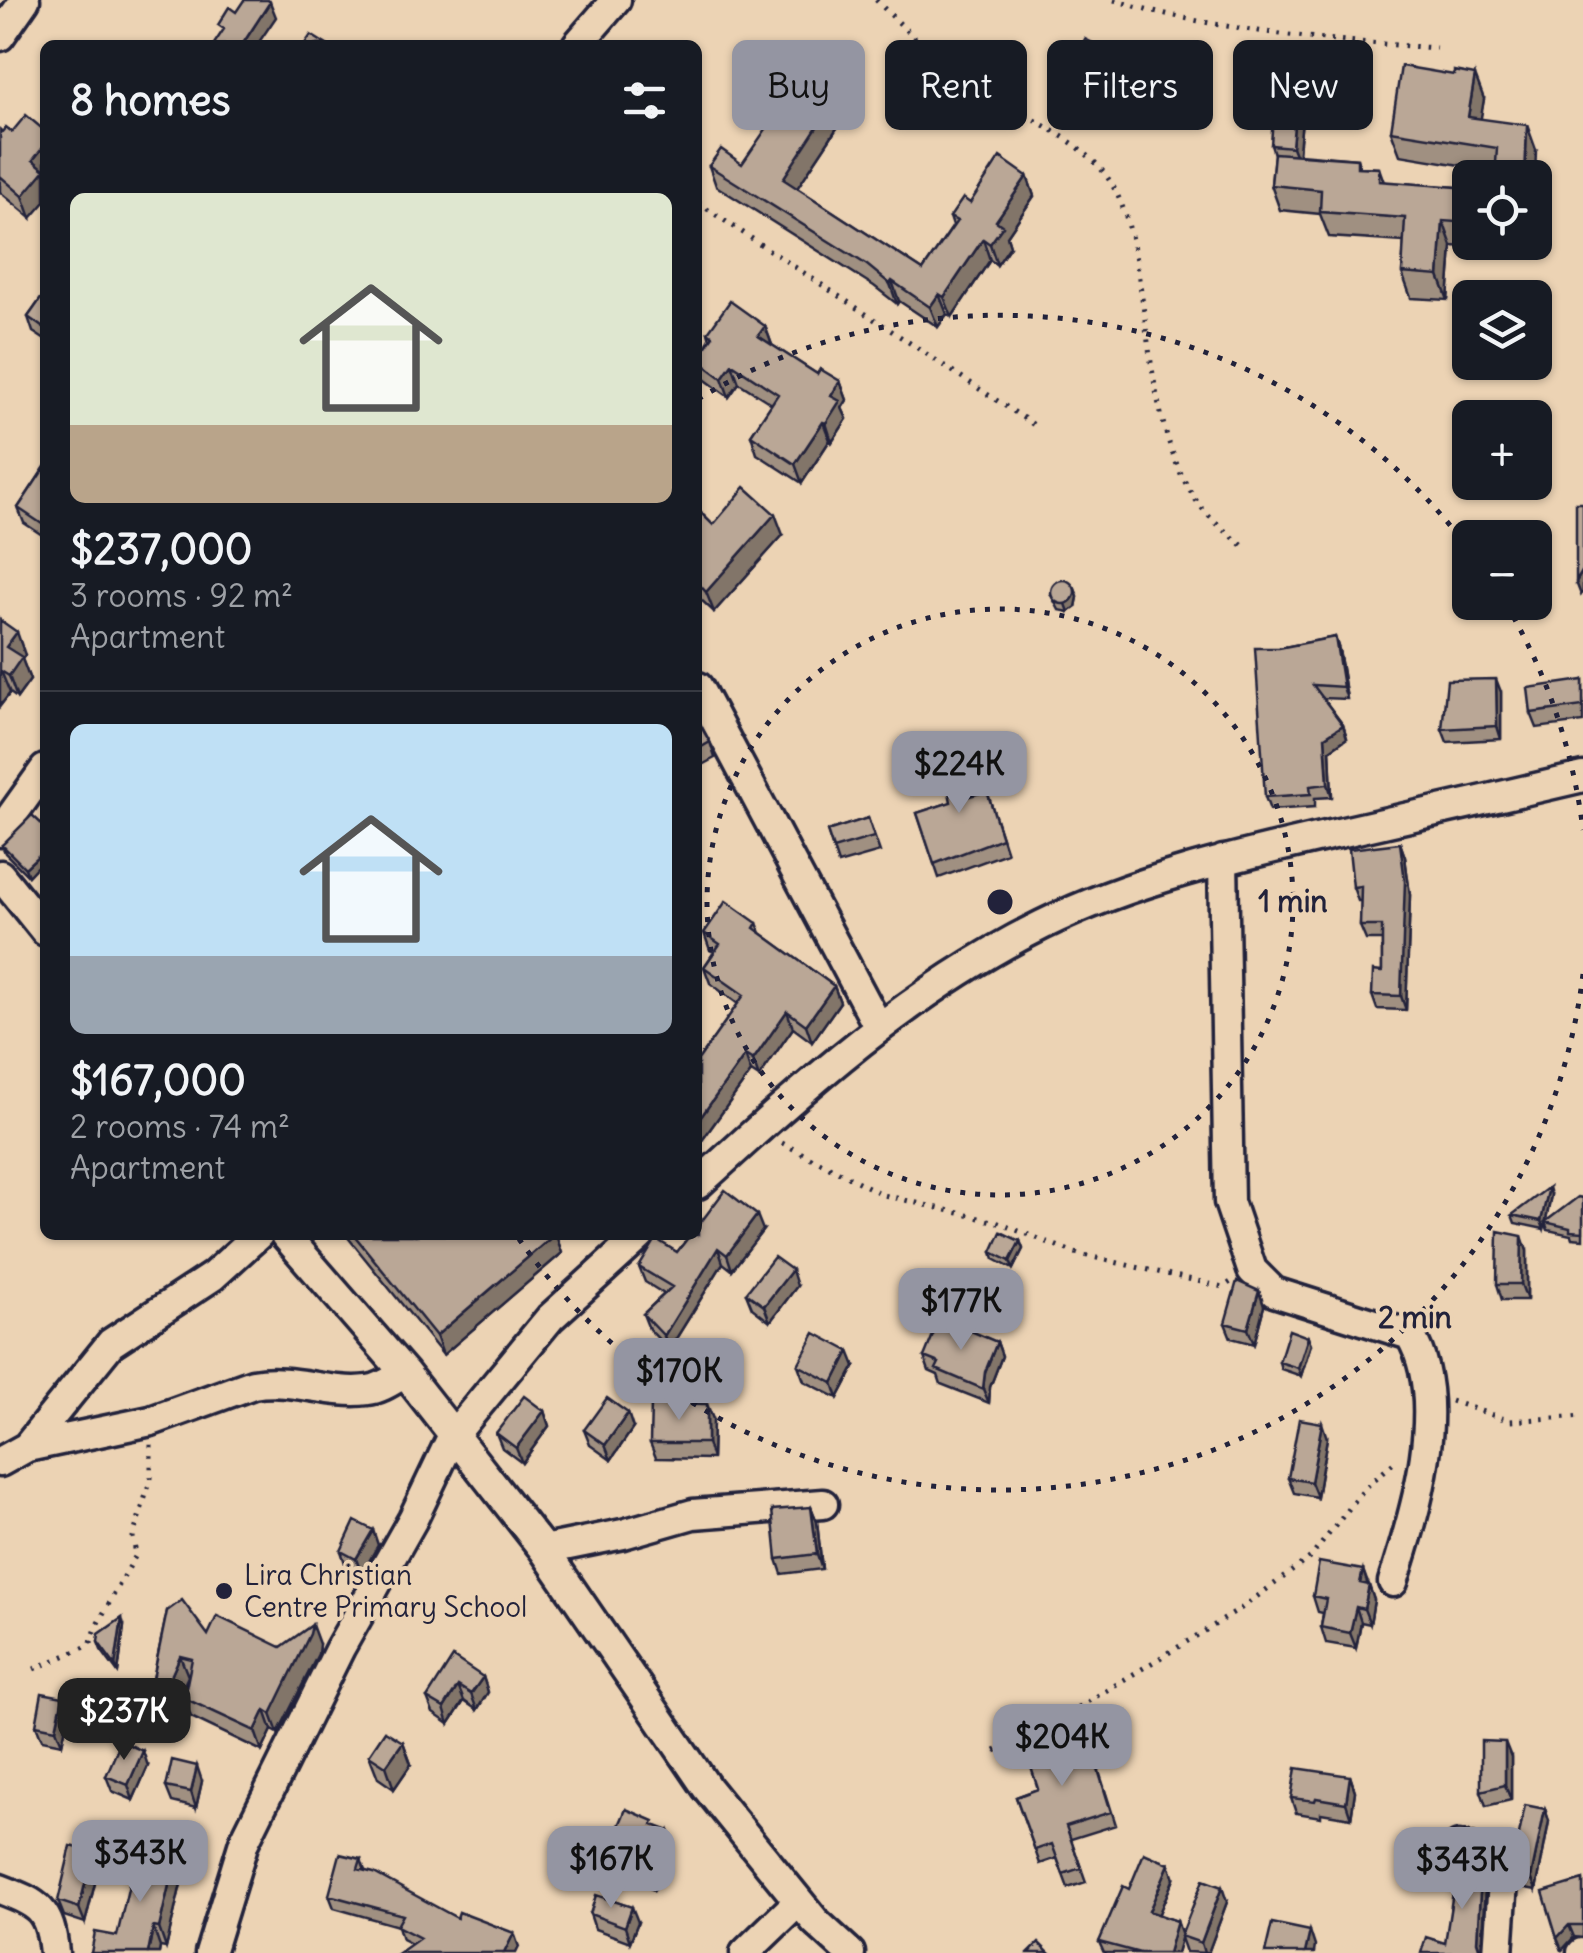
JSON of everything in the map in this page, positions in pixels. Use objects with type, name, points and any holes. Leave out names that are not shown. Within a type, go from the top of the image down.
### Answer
[{"type":"street","points":[[0,36],[25,0]]},
{"type":"street","points":[[581,40],[616,0]]},
{"type":"street","points":[[702,695],[878,1026]]},
{"type":"street","points":[[0,832],[40,776]]},
{"type":"street","points":[[702,1180],[878,1026],[979,959],[1093,902],[1223,860],[1583,777]]},
{"type":"street","points":[[1223,860],[1230,1202],[1252,1270],[1274,1292],[1410,1335],[1417,1346],[1427,1388],[1417,1509],[1393,1582]]},
{"type":"street","points":[[0,875],[40,925]]},
{"type":"street","points":[[27,1447],[110,1343],[213,1276],[253,1240]]},
{"type":"street","points":[[289,1240],[405,1372],[544,1550],[707,1788],[798,1902],[850,1953]]},
{"type":"street","points":[[210,1953],[244,1842],[340,1648],[413,1519],[452,1437],[550,1318],[636,1240]]},
{"type":"street","points":[[0,1462],[27,1447],[151,1421],[215,1396],[269,1381],[368,1390],[405,1372]]},
{"type":"street","points":[[544,1550],[693,1514],[823,1504]]},
{"type":"street","points":[[1459,1846],[1502,1858],[1498,1953]]},
{"type":"street","points":[[0,1889],[37,1903],[47,1918],[54,1953]]},
{"type":"street","points":[[759,1948],[798,1902]]},
{"type":"path","points":[[876,0],[903,28],[976,86],[1098,163],[1115,190],[1131,232],[1153,368],[1176,465],[1206,514],[1242,546]]},
{"type":"path","points":[[1114,0],[1172,18],[1295,38],[1436,48]]},
{"type":"path","points":[[702,206],[1034,425]]},
{"type":"path","points":[[757,1130],[884,1195],[996,1222],[1075,1254],[1222,1287],[1252,1270]]},
{"type":"path","points":[[1427,1388],[1461,1406],[1510,1421],[1583,1416]]},
{"type":"path","points":[[34,1669],[90,1645],[136,1555],[133,1537],[151,1478],[151,1421]]},
{"type":"path","points":[[995,1751],[1064,1716],[1236,1612],[1311,1556],[1365,1488],[1426,1434]]},
{"type":"building","points":[[244,0],[270,2],[245,40],[217,40],[224,29],[218,25],[229,7],[236,12]]},
{"type":"building","points":[[1401,66],[1475,75],[1468,117],[1527,125],[1526,160],[1496,160],[1497,148],[1391,131]]},
{"type":"building","points":[[26,115],[40,127],[40,151],[33,160],[40,166],[40,176],[23,196],[0,176],[0,130],[6,127],[12,132]]},
{"type":"building","points":[[765,130],[815,130],[783,179],[923,270],[957,221],[950,217],[963,198],[970,203],[1000,157],[1027,176],[996,221],[1003,226],[990,244],[983,239],[944,297],[939,294],[930,307],[709,166],[721,149],[742,164]]},
{"type":"building","points":[[1272,130],[1294,130],[1292,147],[1271,145]]},
{"type":"building","points":[[1274,153],[1357,159],[1357,167],[1379,168],[1379,181],[1452,187],[1452,222],[1443,221],[1439,276],[1402,273],[1405,218],[1320,212],[1321,190],[1271,185]]},
{"type":"building","points":[[40,300],[40,325],[28,317]]},
{"type":"building","points":[[730,301],[765,326],[758,336],[817,374],[820,369],[840,381],[831,396],[840,401],[795,464],[751,435],[778,394],[732,364],[722,378],[702,363],[702,352],[713,336],[708,332]]},
{"type":"building","points":[[40,475],[40,523],[18,508]]},
{"type":"building","points":[[745,487],[775,514],[706,592],[702,588],[702,514],[713,525]]},
{"type":"building","points":[[1576,503],[1583,503],[1583,570],[1576,582]]},
{"type":"building","points":[[1063,580],[1075,592],[1063,604],[1051,592]]},
{"type":"building","points":[[0,620],[17,632],[6,647],[22,657],[9,676],[0,673]]},
{"type":"building","points":[[1335,637],[1343,687],[1313,685],[1343,725],[1325,737],[1328,784],[1310,786],[1311,794],[1265,797],[1255,648],[1279,648]]},
{"type":"building","points":[[1496,679],[1497,726],[1442,729],[1447,680]]},
{"type":"building","points":[[1583,680],[1583,706],[1531,713],[1528,688]]},
{"type":"building","points":[[702,728],[710,742],[702,747]]},
{"type":"building","points":[[960,747],[970,796],[987,791],[1002,838],[934,864],[917,813],[951,802],[941,751]]},
{"type":"building","points":[[32,815],[40,822],[40,856],[25,868],[2,845]]},
{"type":"building","points":[[868,818],[874,837],[833,849],[827,831]]},
{"type":"building","points":[[1400,843],[1405,881],[1401,996],[1372,995],[1373,971],[1382,972],[1382,926],[1360,926],[1361,886],[1353,887],[1349,849]]},
{"type":"building","points":[[726,901],[757,923],[754,928],[834,986],[806,1025],[787,1011],[753,1060],[745,1055],[702,1115],[702,1054],[744,995],[704,967],[720,944],[704,933]]},
{"type":"building","points":[[1549,1187],[1541,1221],[1512,1215]]},
{"type":"building","points":[[725,1190],[757,1215],[727,1255],[718,1248],[664,1336],[643,1314],[672,1287],[639,1267],[655,1240],[677,1252],[686,1240],[702,1240],[702,1221]]},
{"type":"building","points":[[1578,1197],[1583,1198],[1583,1232],[1545,1222]]},
{"type":"building","points":[[1498,1231],[1522,1236],[1521,1284],[1497,1284]]},
{"type":"building","points":[[1001,1232],[1020,1241],[1010,1261],[992,1252]]},
{"type":"building","points":[[358,1240],[548,1240],[436,1336]]},
{"type":"building","points":[[774,1257],[792,1270],[764,1306],[746,1293]]},
{"type":"building","points":[[1237,1281],[1259,1291],[1248,1329],[1225,1323]]},
{"type":"building","points":[[940,1318],[997,1342],[983,1389],[936,1369],[939,1363],[924,1357]]},
{"type":"building","points":[[1289,1330],[1308,1337],[1298,1368],[1279,1362]]},
{"type":"building","points":[[815,1333],[849,1351],[833,1383],[798,1365]]},
{"type":"building","points":[[524,1396],[544,1411],[516,1448],[496,1433]]},
{"type":"building","points":[[607,1398],[628,1413],[605,1445],[584,1430]]},
{"type":"building","points":[[651,1403],[707,1404],[707,1443],[650,1443]]},
{"type":"building","points":[[1299,1419],[1322,1423],[1311,1482],[1288,1478]]},
{"type":"building","points":[[811,1507],[817,1554],[777,1559],[772,1510]]},
{"type":"building","points":[[355,1521],[373,1530],[356,1559],[341,1551]]},
{"type":"building","points":[[1319,1562],[1363,1570],[1360,1583],[1369,1585],[1364,1609],[1356,1607],[1350,1633],[1321,1627],[1326,1599],[1313,1596]]},
{"type":"building","points":[[182,1600],[208,1635],[217,1616],[281,1647],[312,1625],[271,1714],[265,1710],[255,1731],[184,1698],[192,1659],[180,1656],[154,1715],[146,1713],[167,1611]]},
{"type":"building","points":[[122,1618],[115,1665],[98,1642],[99,1634]]},
{"type":"building","points":[[453,1657],[483,1677],[471,1694],[458,1686],[444,1708],[427,1698]]},
{"type":"building","points":[[42,1693],[63,1697],[56,1729],[36,1725]]},
{"type":"building","points":[[1081,1714],[1111,1812],[1066,1826],[1081,1868],[1063,1874],[1052,1844],[1035,1850],[1016,1797],[1038,1789],[1023,1742],[1061,1731],[1058,1721]]},
{"type":"building","points":[[385,1731],[403,1742],[386,1766],[369,1755]]},
{"type":"building","points":[[121,1741],[143,1751],[128,1785],[106,1776]]},
{"type":"building","points":[[1481,1741],[1505,1742],[1505,1785],[1481,1791]]},
{"type":"building","points":[[172,1760],[197,1766],[191,1792],[166,1787]]},
{"type":"building","points":[[1296,1768],[1350,1776],[1346,1803],[1291,1798]]},
{"type":"building","points":[[1525,1805],[1545,1809],[1531,1877],[1516,1874],[1516,1850]]},
{"type":"building","points":[[626,1809],[669,1831],[649,1877],[605,1859]]},
{"type":"building","points":[[71,1846],[93,1852],[79,1908],[58,1901]]},
{"type":"building","points":[[138,1846],[176,1855],[159,1928],[153,1927],[148,1953],[91,1953],[95,1932],[117,1936]]},
{"type":"building","points":[[1144,1853],[1169,1864],[1149,1911],[1177,1921],[1168,1953],[1140,1953],[1099,1942],[1123,1886],[1129,1889]]},
{"type":"building","points":[[340,1854],[361,1859],[358,1869],[374,1873],[457,1918],[459,1912],[514,1933],[504,1953],[399,1953],[420,1938],[397,1926],[403,1915],[329,1895]]},
{"type":"building","points":[[1459,1854],[1482,1861],[1477,1941],[1481,1953],[1421,1953],[1426,1937],[1445,1943]]},
{"type":"building","points":[[1203,1880],[1222,1887],[1201,1943],[1181,1936]]},
{"type":"building","points":[[1583,1880],[1583,1925],[1569,1925],[1557,1938],[1543,1892]]},
{"type":"building","points":[[596,1895],[632,1907],[625,1927],[590,1914]]},
{"type":"building","points":[[1272,1923],[1310,1931],[1305,1953],[1265,1953]]},
{"type":"building","points":[[1039,1943],[1049,1953],[1029,1953]]},
{"type":"place","name":"Lira Christian Centre Primary School","points":[[224,1591]]}]
